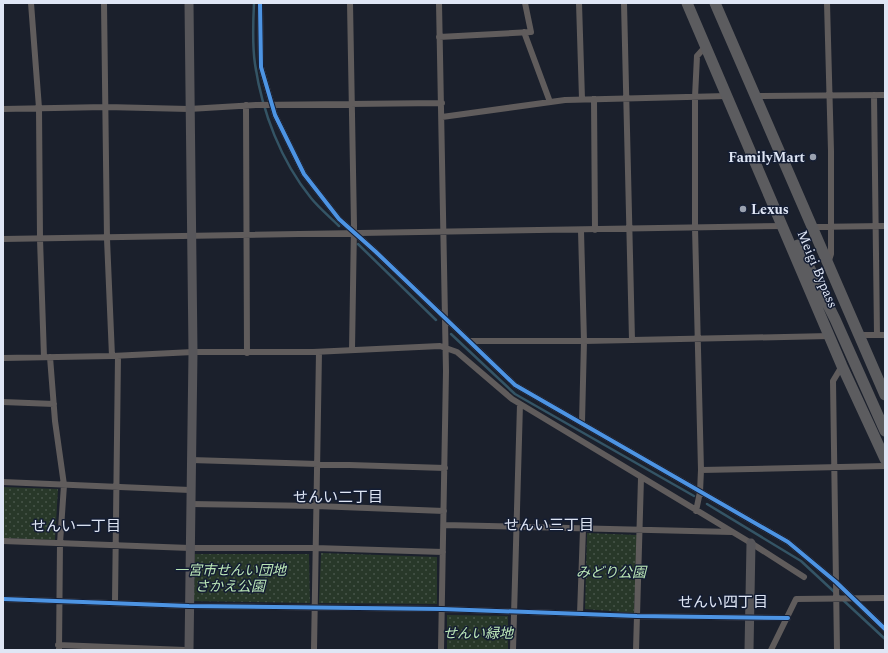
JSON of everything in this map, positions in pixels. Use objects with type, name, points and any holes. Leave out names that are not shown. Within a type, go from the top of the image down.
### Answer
[{"type":"highway","name":"Meigi Bypass","points":[[687,3],[784,226],[842,366],[885,459]]},
{"type":"highway","name":"Meigi Bypass","points":[[714,3],[752,96],[885,401]]},
{"type":"highway","points":[[714,3],[885,395]]},
{"type":"highway","points":[[784,226],[801,248],[835,319],[885,431]]},
{"type":"street","points":[[31,3],[39,108],[40,239],[47,357],[64,485],[60,543],[58,647],[185,650]]},
{"type":"street","points":[[104,3],[107,238],[115,356],[115,602]]},
{"type":"street","points":[[189,3],[192,352],[189,650]]},
{"type":"street","points":[[260,3],[261,67],[270,105],[304,174],[339,219],[445,317],[515,385],[582,422],[788,542],[885,629]]},
{"type":"street","points":[[350,3],[354,233],[352,350]]},
{"type":"street","points":[[439,3],[446,348],[441,650]]},
{"type":"street","points":[[439,37],[531,32],[525,3]]},
{"type":"street","points":[[579,3],[582,99]]},
{"type":"street","points":[[624,3],[632,340]]},
{"type":"street","points":[[827,3],[830,96],[831,227],[831,254],[827,266]]},
{"type":"street","points":[[524,32],[550,102]]},
{"type":"street","points":[[696,510],[700,492],[701,470],[699,338],[695,228],[695,97],[697,56],[706,46]]},
{"type":"street","points":[[874,95],[877,335]]},
{"type":"street","points":[[752,96],[885,95]]},
{"type":"street","points":[[442,117],[550,102],[594,98],[728,96]]},
{"type":"street","points":[[594,98],[595,230]]},
{"type":"street","points":[[3,109],[106,107],[189,109],[246,105],[442,103]]},
{"type":"street","points":[[246,105],[248,236],[247,353]]},
{"type":"street","points":[[3,239],[629,230],[784,226]]},
{"type":"street","points":[[810,227],[885,226]]},
{"type":"street","points":[[582,230],[584,341],[582,422]]},
{"type":"street","points":[[856,335],[885,335]]},
{"type":"street","points":[[469,341],[584,341],[830,336]]},
{"type":"street","points":[[3,358],[115,356],[192,352],[319,352],[440,346],[457,352],[520,404],[804,576]]},
{"type":"street","points":[[314,650],[319,352]]},
{"type":"street","points":[[837,650],[833,381],[842,366]]},
{"type":"street","points":[[3,402],[54,404]]},
{"type":"street","points":[[513,650],[520,404]]},
{"type":"street","points":[[191,460],[445,468]]},
{"type":"street","points":[[701,470],[885,466]]},
{"type":"street","points":[[636,650],[641,478]]},
{"type":"street","points":[[3,482],[64,485],[116,485],[190,490]]},
{"type":"street","points":[[190,504],[316,506],[444,511]]},
{"type":"street","points":[[444,525],[516,528],[733,532]]},
{"type":"street","points":[[580,614],[583,529]]},
{"type":"street","points":[[3,541],[116,544],[190,548],[315,548],[443,552]]},
{"type":"street","points":[[749,650],[751,543]]},
{"type":"street","points":[[3,598],[189,606],[442,609],[637,616],[788,618]]},
{"type":"street","points":[[771,650],[796,599],[885,598]]},
{"type":"green space","points":[[3,487],[58,489],[55,540],[3,538]]},
{"type":"green space","name":"みどり公園","points":[[587,533],[637,535],[634,613],[585,609]]},
{"type":"green space","points":[[321,553],[437,557],[437,604],[319,603]]},
{"type":"green space","name":"一宮市せんい団地 さかえ公園","points":[[195,554],[309,554],[310,603],[189,601],[194,600]]},
{"type":"green space","name":"せんい緑地","points":[[447,615],[508,616],[508,650],[447,650]]},
{"type":"waterway","points":[[254,3],[253,41],[255,64],[262,100],[274,135],[300,184],[314,202],[339,226]]},
{"type":"waterway","points":[[358,244],[436,320]]},
{"type":"waterway","points":[[451,334],[515,394],[694,496]]},
{"type":"waterway","points":[[707,504],[801,561],[885,639]]},
{"type":"cycle path","points":[[260,3],[261,67],[275,115],[304,174],[339,219],[376,252],[515,385],[788,542],[836,582],[885,629]]},
{"type":"cycle path","points":[[3,599],[189,606],[442,609],[637,616],[788,618]]},
{"type":"place","name":"FamilyMart","points":[[813,157]]},
{"type":"place","name":"Lexus","points":[[743,209]]},
{"type":"district","name":"せんい二丁目","points":[[338,497]]},
{"type":"district","name":"せんい三丁目","points":[[549,525]]},
{"type":"district","name":"せんい一丁目","points":[[76,526]]},
{"type":"district","name":"せんい四丁目","points":[[723,602]]}]
